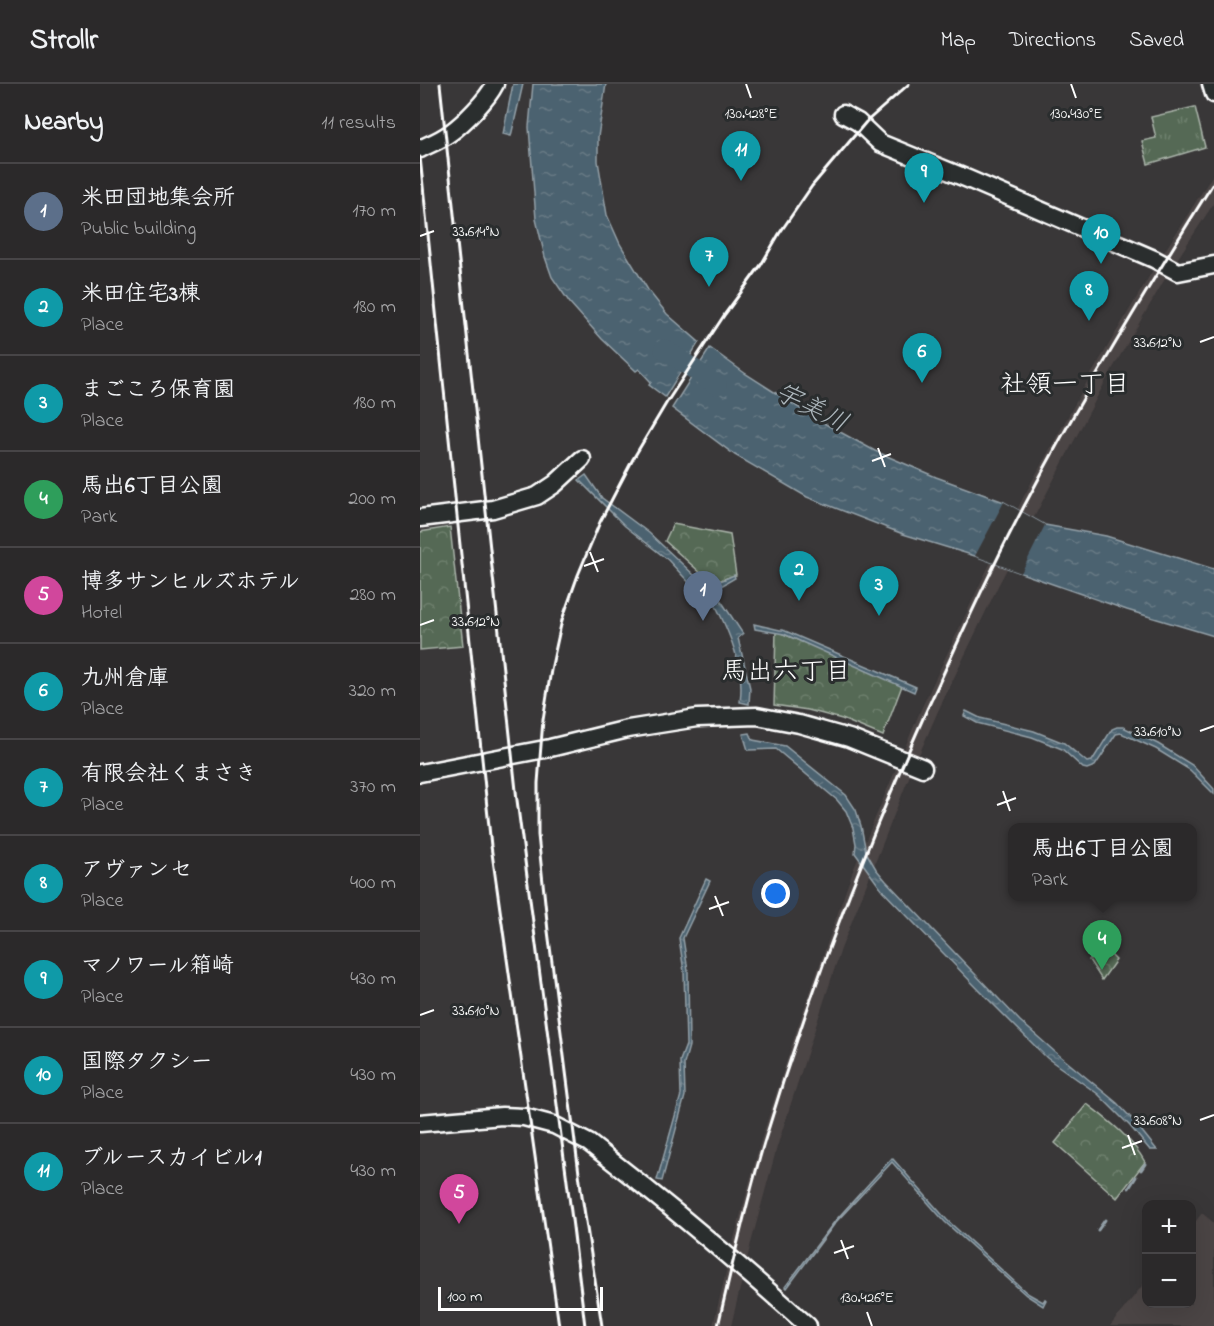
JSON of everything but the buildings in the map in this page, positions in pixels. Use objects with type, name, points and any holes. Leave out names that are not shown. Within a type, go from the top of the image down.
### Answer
[{"type":"street","points":[[420,149],[448,135],[468,118],[495,84]]},
{"type":"street","points":[[1211,84],[1214,94]]},
{"type":"street","points":[[843,114],[858,122],[880,143],[1143,254],[1178,272],[1214,265]]},
{"type":"street","points":[[420,518],[493,509],[537,496],[555,484],[582,459]]},
{"type":"street","points":[[420,773],[550,748],[628,729],[698,718],[757,716],[799,724],[849,738],[923,768]]},
{"type":"street","points":[[420,1123],[516,1116],[554,1125],[582,1138],[657,1196],[808,1326]]},
{"type":"shaded area","points":[[1214,173],[1214,203],[1169,272],[1106,380],[998,586],[938,711],[905,787],[841,949],[777,1147],[731,1326],[713,1326],[761,1140],[797,1029],[852,873],[922,707],[1024,496],[1092,373]]},
{"type":"shaded area","points":[[1202,1213],[1214,1223],[1214,1326],[1110,1326],[1142,1286],[1142,1308],[1196,1308],[1196,1221]]},
{"type":"green space","points":[[1195,107],[1205,147],[1148,164],[1142,141],[1156,138],[1151,117]]},
{"type":"green space","points":[[673,524],[730,535],[736,575],[712,583],[665,541]]},
{"type":"green space","points":[[450,527],[463,646],[420,650],[420,532]]},
{"type":"green space","points":[[776,631],[903,683],[883,736],[842,719],[808,710],[774,705]]},
{"type":"green space","points":[[1105,949],[1116,960],[1102,980],[1089,960],[1096,951]]},
{"type":"green space","points":[[1087,1104],[1126,1137],[1145,1162],[1117,1198],[1055,1143]]},
{"type":"water","points":[[513,84],[523,84],[511,136],[503,134]]},
{"type":"water","points":[[533,84],[606,84],[598,137],[598,161],[607,215],[620,244],[648,290],[667,314],[699,342],[665,397],[649,385],[651,382],[639,369],[636,371],[602,339],[570,303],[552,277],[536,219],[529,127]]},
{"type":"water","points":[[710,348],[818,420],[875,451],[1004,502],[1045,525],[1106,536],[1214,569],[1214,636],[1127,610],[975,556],[903,534],[807,497],[735,455],[672,408]]},
{"type":"water","points":[[586,475],[602,498],[649,533],[709,586],[734,575],[735,578],[714,590],[743,634],[738,638],[750,688],[749,704],[740,702],[740,677],[735,652],[715,604],[710,605],[668,560],[625,526],[579,480]]},
{"type":"water","points":[[754,624],[783,630],[916,687],[914,692],[784,634],[755,629]]},
{"type":"water","points":[[966,711],[980,718],[1034,731],[1064,743],[1087,762],[1092,761],[1112,729],[1123,727],[1158,744],[1192,765],[1214,789],[1214,794],[1190,770],[1156,749],[1121,733],[1116,734],[1095,766],[1087,769],[1062,749],[1032,737],[977,723],[964,716]]},
{"type":"water","points":[[750,733],[753,740],[785,746],[846,795],[856,810],[866,852],[886,881],[1020,1021],[1117,1103],[1157,1150],[1150,1150],[1098,1094],[1047,1058],[980,991],[882,890],[855,853],[853,828],[846,811],[837,800],[776,749],[748,750],[743,734]]},
{"type":"water","points":[[706,879],[710,881],[683,938],[688,971],[689,1046],[684,1064],[685,1096],[662,1181],[657,1180],[681,1095],[680,1061],[686,1045],[684,972],[679,938]]},
{"type":"water","points":[[892,1158],[947,1220],[1027,1293],[1043,1302],[1045,1299],[1043,1306],[1026,1295],[945,1222],[892,1162],[836,1222],[787,1288],[785,1287],[835,1221]]},
{"type":"pier","points":[[1004,502],[1045,525],[1021,573],[975,556]]},
{"type":"waterway","name":"宇美川","points":[[664,349],[717,385]]},
{"type":"waterway","points":[[1141,1170],[1145,1164]]},
{"type":"waterway","points":[[1129,1188],[1136,1177]]},
{"type":"waterway","points":[[1098,1230],[1105,1220]]},
{"type":"railway","points":[[440,84],[517,800],[585,1326]]},
{"type":"railway","points":[[602,1326],[581,1189],[538,835],[538,783],[543,720],[562,620],[600,522],[633,459],[667,402],[812,186],[866,122],[909,84]]},
{"type":"railway","points":[[420,157],[491,846],[559,1326]]},
{"type":"railway","points":[[718,1326],[751,1188],[783,1081],[826,957],[898,774],[980,595],[1029,497],[1118,338],[1214,182]]},
{"type":"place","name":"ブルースカイビル1","points":[[741,181]]},
{"type":"place","name":"マノワール箱崎","points":[[924,203]]},
{"type":"place","name":"国際タクシー","points":[[1101,264]]},
{"type":"place","name":"有限会社くまさき","points":[[709,287]]},
{"type":"place","name":"アヴァンセ","points":[[1089,321]]},
{"type":"place","name":"九州倉庫","points":[[922,383]]},
{"type":"place","name":"米田住宅3棟","points":[[799,601]]},
{"type":"place","name":"まごころ保育園","points":[[879,616]]},
{"type":"place","name":"米田団地集会所","points":[[703,621]]},
{"type":"place","name":"馬出6丁目公園","points":[[1102,970]]},
{"type":"place","name":"博多サンヒルズホテル","points":[[459,1224]]},
{"type":"district","name":"社領一丁目","points":[[1065,386]]},
{"type":"district","name":"馬出六丁目","points":[[786,673]]}]
